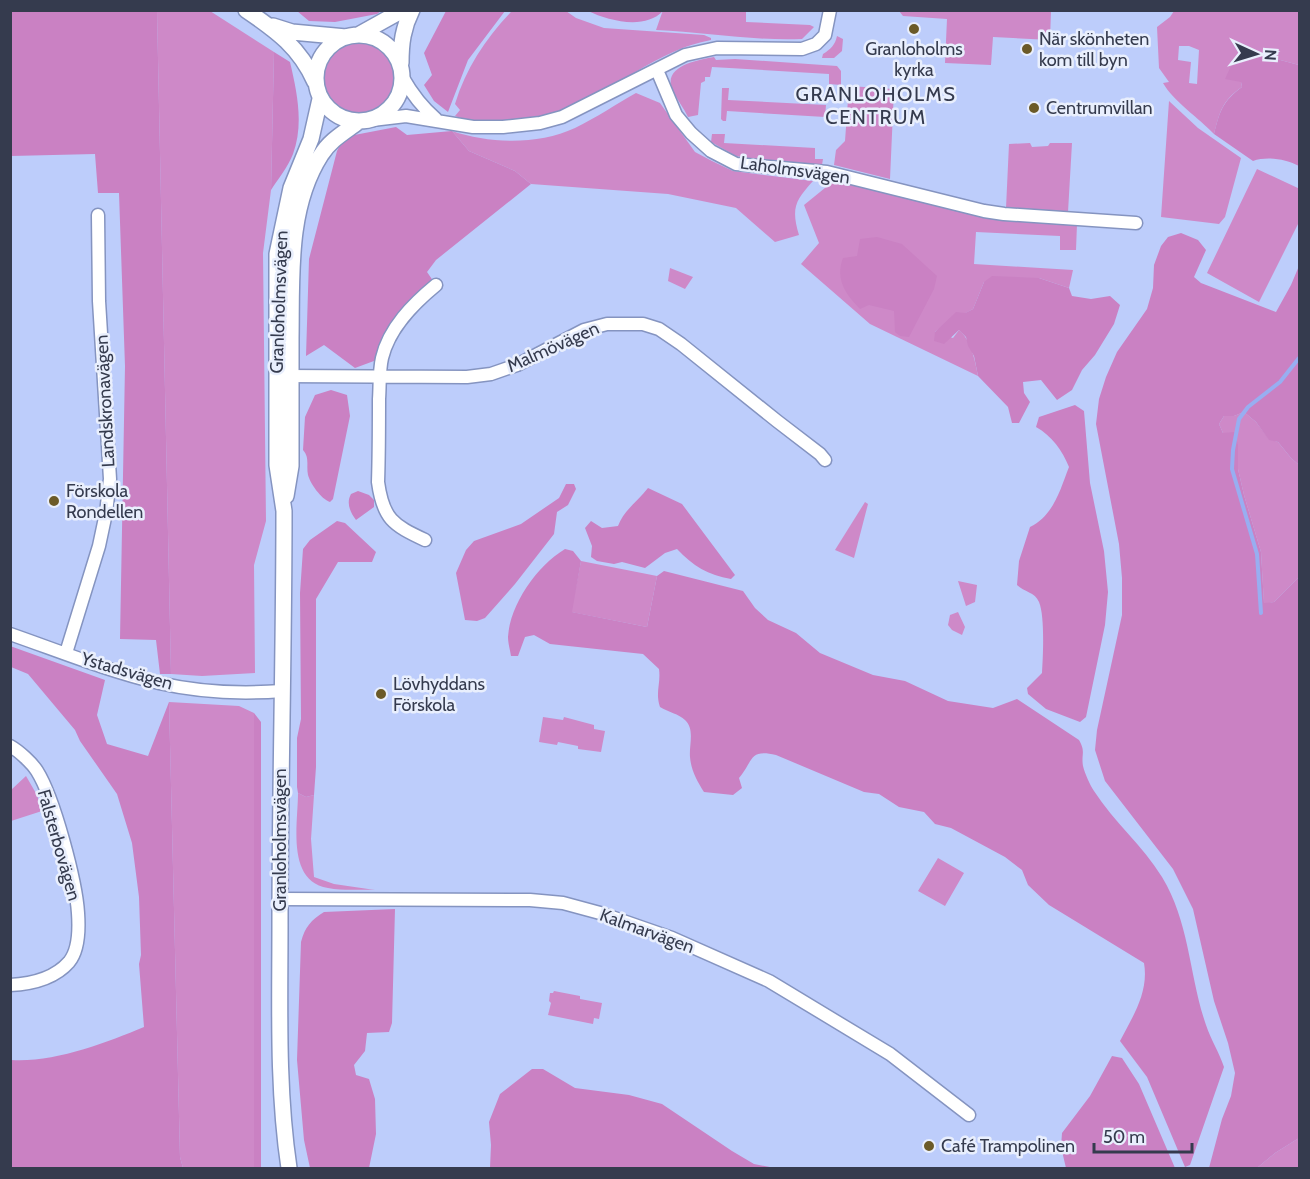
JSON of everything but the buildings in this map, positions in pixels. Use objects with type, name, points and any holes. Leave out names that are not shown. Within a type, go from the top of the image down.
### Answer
[{"type":"street","points":[[246,10],[297,51],[306,63],[321,99],[336,115],[350,121],[406,116],[473,127],[503,128],[540,123],[562,117],[685,55],[717,48],[802,49],[816,44],[825,35],[830,10]]},
{"type":"street","points":[[316,84],[316,69],[321,57],[335,42],[352,36],[403,10]]},
{"type":"street","points":[[365,121],[385,114],[400,95],[401,43],[405,23],[412,10]]},
{"type":"street","points":[[265,23],[292,32],[370,36],[385,43],[394,52],[418,102],[437,120]]},
{"type":"street","name":"Laholmsvägen","points":[[657,70],[676,115],[691,133],[711,151],[736,164],[827,172],[1004,214],[1136,223]]},
{"type":"street","name":"Granloholmsvägen","points":[[284,376],[278,254],[291,188],[311,139],[321,99]]},
{"type":"street","name":"Granloholmsvägen","points":[[289,1168],[283,1130],[280,899],[284,511],[277,465],[296,224],[303,193],[329,143],[365,121]]},
{"type":"street","name":"Landskronavägen","points":[[66,653],[99,546],[110,478],[99,301],[98,215]]},
{"type":"street","points":[[425,540],[402,530],[384,512],[380,499],[378,482],[380,376],[382,358],[388,340],[401,319],[417,300],[436,285]]},
{"type":"street","name":"Malmövägen","points":[[284,376],[467,377],[491,374],[517,365],[584,330],[607,324],[643,324],[659,329],[681,344],[825,460]]},
{"type":"street","name":"Ystadsvägen","points":[[10,634],[161,684],[255,693],[282,691]]},
{"type":"street","name":"Falsterbovägen","points":[[10,746],[37,770],[65,854],[78,913],[77,941],[70,961],[48,977],[28,984],[10,985]]},
{"type":"street","name":"Kalmarvägen","points":[[280,899],[530,900],[563,903],[600,913],[672,938],[769,981],[890,1054],[969,1115]]},
{"type":"shaded area","points":[[663,10],[746,11],[746,22],[814,27],[802,39],[765,39],[656,30]]},
{"type":"shaded area","points":[[663,10],[655,17],[637,22],[606,18],[588,11]]},
{"type":"shaded area","points":[[10,11],[157,11],[171,674],[160,674],[156,640],[120,639],[125,366],[119,193],[98,193],[95,154],[11,156]]},
{"type":"shaded area","points":[[157,11],[210,11],[274,52],[271,190],[263,253],[266,521],[254,565],[255,673],[202,676],[171,674]]},
{"type":"shaded area","points":[[297,11],[381,11],[377,14],[335,22],[309,21]]},
{"type":"shaded area","points":[[446,11],[505,11],[468,60],[448,112],[434,101],[424,85],[432,75],[424,53]]},
{"type":"shaded area","points":[[512,11],[566,11],[576,18],[604,28],[704,35],[711,40],[673,52],[585,101],[559,112],[508,121],[477,121],[455,116],[460,110],[455,104],[471,66],[485,43]]},
{"type":"shaded area","points":[[899,11],[1051,11],[1050,40],[993,37],[991,65],[945,63],[947,19],[903,16]]},
{"type":"shaded area","points":[[1174,11],[1299,11],[1299,65],[1265,56],[1241,82],[1242,87],[1226,102],[1214,134],[1167,90],[1163,83],[1169,82],[1159,68],[1157,27]],"holes":[[[1179,46],[1189,46],[1199,50],[1197,84],[1189,83],[1191,62],[1178,60]]]},
{"type":"shaded area","points":[[837,36],[843,39],[842,51],[834,58],[822,58],[823,54],[834,44]]},
{"type":"shaded area","points":[[359,40],[373,43],[385,51],[393,63],[396,77],[393,91],[385,103],[373,111],[359,114],[345,111],[333,103],[325,91],[322,77],[325,63],[333,51],[345,43]]},
{"type":"shaded area","points":[[274,52],[290,62],[299,120],[293,154],[271,190]]},
{"type":"shaded area","points":[[1265,56],[1299,65],[1299,166],[1276,159],[1253,161],[1214,134],[1223,107],[1230,97],[1242,87],[1241,82],[1225,79],[1231,66]]},
{"type":"shaded area","points":[[714,57],[716,60],[735,59],[837,66],[841,71],[841,85],[829,84],[829,74],[712,67],[710,77],[705,77],[705,81],[701,83],[698,115],[688,117],[673,91],[672,76],[676,70],[691,62]]},
{"type":"shaded area","points":[[849,86],[894,89],[890,179],[834,165],[836,150],[845,141]]},
{"type":"shaded area","points":[[722,88],[729,88],[728,100],[826,105],[825,117],[727,111],[726,121],[723,121],[721,119]]},
{"type":"shaded area","points":[[636,93],[660,103],[695,152],[712,161],[733,171],[813,181],[796,205],[795,218],[799,235],[775,242],[736,208],[668,194],[531,184],[515,171],[469,151],[452,131],[482,138],[514,141],[561,134],[591,120]]},
{"type":"shaded area","points":[[1169,101],[1198,128],[1241,158],[1225,217],[1219,224],[1161,217]]},
{"type":"shaded area","points":[[396,127],[407,135],[452,131],[469,151],[515,171],[531,184],[436,260],[427,272],[436,285],[409,310],[382,358],[355,368],[324,345],[306,356],[309,259],[337,151],[344,137]]},
{"type":"shaded area","points":[[712,134],[725,134],[724,143],[815,148],[815,159],[823,159],[822,165],[736,156],[711,142]]},
{"type":"shaded area","points":[[1030,143],[1032,147],[1048,146],[1050,143],[1072,143],[1068,212],[1006,208],[1009,144]]},
{"type":"shaded area","points":[[1257,169],[1300,189],[1299,222],[1259,302],[1207,273]]},
{"type":"shaded area","points":[[836,179],[1077,224],[1076,250],[1060,250],[1060,236],[976,232],[974,264],[1073,270],[1069,288],[1039,278],[984,282],[973,309],[935,332],[953,338],[959,330],[963,334],[972,351],[978,376],[870,324],[801,264],[819,243],[804,205]]},
{"type":"shaded area","points":[[1181,233],[1198,240],[1206,250],[1194,277],[1201,283],[1276,312],[1299,266],[1299,465],[1278,442],[1269,440],[1256,422],[1244,412],[1234,416],[1224,416],[1219,424],[1223,433],[1234,432],[1238,444],[1238,469],[1261,552],[1264,603],[1274,602],[1299,577],[1299,1138],[1257,1168],[1209,1168],[1222,1119],[1231,1096],[1235,1073],[1214,1001],[1193,909],[1173,869],[1105,781],[1095,750],[1097,730],[1122,615],[1119,544],[1096,424],[1099,399],[1117,352],[1147,309],[1153,288],[1154,265],[1161,246],[1168,237]]},
{"type":"shaded area","points":[[877,237],[902,244],[937,276],[934,289],[909,337],[900,336],[895,332],[894,311],[869,305],[860,309],[843,286],[840,273],[843,258],[857,256],[860,239]]},
{"type":"shaded area","points":[[670,268],[693,277],[685,289],[668,281]]},
{"type":"shaded area","points":[[992,276],[1039,278],[1069,288],[1072,296],[1091,299],[1110,296],[1120,305],[1114,324],[1095,355],[1082,370],[1072,390],[1057,400],[1041,380],[1023,382],[1024,393],[1030,402],[1019,423],[1012,423],[1008,407],[978,376],[974,356],[966,337],[959,330],[944,344],[934,341],[935,332],[956,312],[965,313],[973,309],[984,282]]},
{"type":"shaded area","points":[[331,390],[347,395],[350,416],[333,499],[330,502],[311,482],[303,450],[305,417],[315,395]]},
{"type":"shaded area","points":[[1075,405],[1084,411],[1090,483],[1104,551],[1108,592],[1105,625],[1086,717],[1080,722],[1046,709],[1028,694],[1027,688],[1042,673],[1042,617],[1037,599],[1017,585],[1019,561],[1030,527],[1051,509],[1069,467],[1056,444],[1036,427],[1039,417]]},
{"type":"shaded area","points":[[1244,412],[1256,422],[1269,439],[1278,442],[1299,465],[1299,577],[1274,602],[1264,604],[1261,552],[1238,469],[1238,444],[1223,433],[1219,424],[1224,416],[1234,416]]},
{"type":"shaded area","points":[[566,484],[574,484],[576,489],[568,505],[557,512],[554,534],[485,618],[477,621],[465,620],[456,573],[466,550],[474,541],[521,524],[559,498]]},
{"type":"shaded area","points":[[648,488],[682,504],[735,575],[731,579],[701,569],[677,549],[665,553],[645,568],[622,562],[614,564],[597,561],[591,557],[592,546],[585,528],[591,521],[602,528],[618,526],[627,510]]},
{"type":"shaded area","points":[[358,491],[369,495],[374,500],[374,507],[356,520],[350,511],[349,501],[351,494]]},
{"type":"shaded area","points":[[865,502],[868,504],[854,558],[835,550]]},
{"type":"shaded area","points":[[337,521],[345,523],[376,552],[372,562],[338,562],[316,599],[316,767],[314,795],[306,797],[298,793],[297,787],[297,738],[301,719],[300,593],[303,549],[310,540]]},
{"type":"shaded area","points":[[565,549],[573,551],[581,561],[572,612],[647,627],[657,576],[664,571],[743,591],[755,608],[768,620],[796,633],[820,653],[873,675],[905,681],[948,701],[993,708],[1017,699],[1079,740],[1083,750],[1083,766],[1092,789],[1154,866],[1171,895],[1184,931],[1200,1006],[1224,1067],[1190,1165],[1185,1167],[1147,1077],[1120,1041],[1142,994],[1144,963],[1049,905],[1028,885],[1022,870],[1005,857],[951,828],[935,824],[924,812],[899,807],[879,794],[864,792],[776,755],[761,754],[753,757],[739,778],[742,788],[733,795],[704,792],[697,780],[690,757],[690,728],[680,716],[660,707],[659,669],[643,654],[550,644],[534,635],[525,637],[518,656],[511,656],[508,637],[510,624],[520,599],[535,576]]},
{"type":"shaded area","points":[[581,561],[657,576],[647,627],[571,612]]},
{"type":"shaded area","points":[[958,581],[977,585],[975,602],[966,606]]},
{"type":"shaded area","points":[[958,612],[965,627],[962,635],[948,625],[950,615]]},
{"type":"shaded area","points":[[10,646],[105,680],[97,715],[107,744],[148,756],[169,702],[180,1157],[183,1168],[11,1168],[11,1060],[44,1058],[79,1051],[144,1027],[139,964],[141,955],[139,897],[132,843],[117,794],[80,741],[75,730],[28,674],[11,667]]},
{"type":"shaded area","points":[[169,702],[239,706],[254,713],[254,1168],[183,1168],[180,1157]]},
{"type":"shaded area","points":[[254,713],[261,722],[261,1168],[254,1168]]},
{"type":"shaded area","points":[[543,717],[563,720],[564,717],[594,725],[594,729],[605,731],[601,752],[578,749],[578,746],[558,742],[557,745],[539,742]]},
{"type":"shaded area","points":[[26,776],[37,795],[42,811],[11,821],[11,790]]},
{"type":"shaded area","points":[[298,793],[306,797],[314,795],[311,839],[314,877],[334,884],[375,890],[328,888],[315,883],[306,875],[297,850]]},
{"type":"shaded area","points":[[938,858],[964,873],[945,906],[918,891]]},
{"type":"shaded area","points":[[395,909],[392,1023],[389,1032],[367,1033],[365,1051],[354,1065],[356,1075],[369,1079],[375,1099],[376,1134],[369,1168],[310,1168],[304,1140],[297,1060],[301,942],[309,924],[324,912]]},
{"type":"shaded area","points":[[554,991],[602,1003],[599,1019],[594,1018],[593,1024],[548,1015],[551,1003],[550,993]]},
{"type":"shaded area","points":[[1112,1056],[1122,1058],[1139,1084],[1175,1168],[1066,1168],[1061,1147],[1062,1133],[1090,1096]]},
{"type":"shaded area","points":[[532,1069],[543,1069],[575,1088],[629,1095],[662,1104],[754,1164],[775,1168],[490,1168],[489,1122],[500,1094]]},
{"type":"shaded area","points":[[1299,1138],[1299,1168],[1257,1168],[1275,1153]]},
{"type":"waterway","points":[[1261,613],[1257,554],[1232,469],[1233,450],[1239,419],[1248,407],[1280,382],[1299,358]]},
{"type":"place","name":"Granloholms kyrka","points":[[914,29]]},
{"type":"place","name":"När skönheten kom till byn","points":[[1027,49]]},
{"type":"place","name":"Centrumvillan","points":[[1034,108]]},
{"type":"place","name":"Förskola Rondellen","points":[[54,501]]},
{"type":"place","name":"Lövhyddans Förskola","points":[[381,694]]},
{"type":"place","name":"Café Trampolinen","points":[[929,1146]]},
{"type":"district","name":"GRANLOHOLMS CENTRUM","points":[[876,106]]}]
